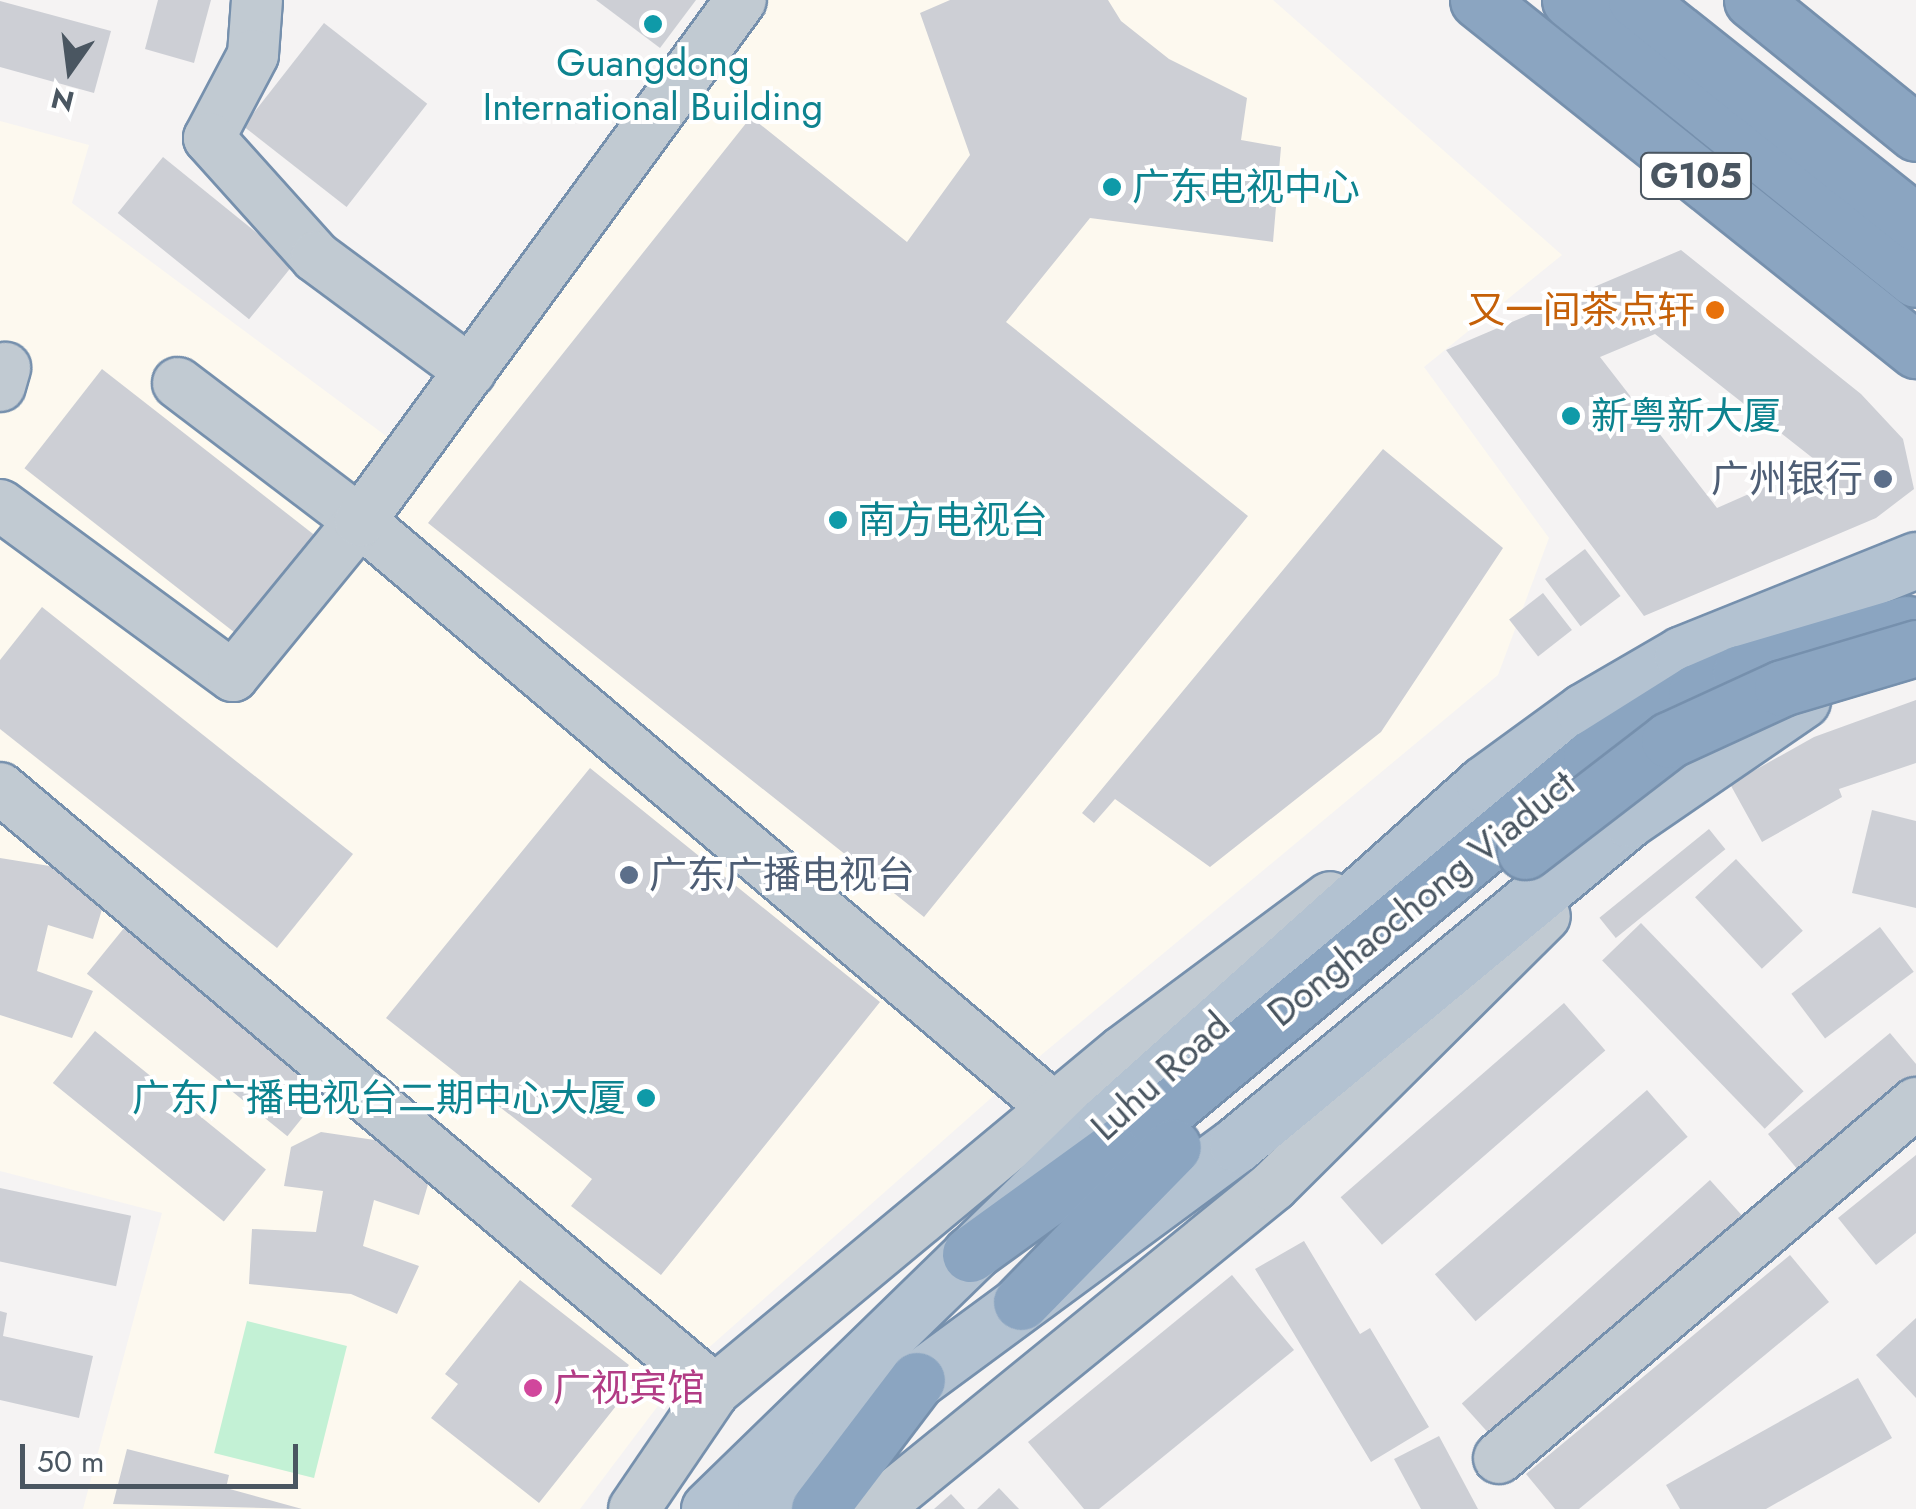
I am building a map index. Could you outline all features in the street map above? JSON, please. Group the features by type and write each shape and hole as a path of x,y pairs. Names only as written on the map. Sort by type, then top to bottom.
{"highway":[{"name":"G105","path":"1478,0 1916,350"},
{"path":"1570,0 1709,84 1916,223"},
{"path":"1636,0 1709,84 1916,280"},
{"path":"1697,0 1916,178"},
{"path":"1752,0 1916,133"},
{"name":"Donghaochong Viaduct","path":"1021,1302 1165,1154 1515,838 1591,758 1696,692 1772,660 1916,622"},
{"path":"1903,657 1916,634"},
{"name":"Donghaochong Viaduct","path":"970,1254 1155,1120 1515,838 1669,740 1782,688 1903,657"},
{"path":"819,1509 917,1380"}],"main road":[{"name":"Luhu Road","path":"709,1509 970,1254 1484,784 1630,683 1740,628 1916,560"},
{"path":"765,1509 917,1380 1237,1144 1694,769 1798,701 1903,657"}],"street":[{"path":"257,0 254,54 209,138 316,258 470,371"},
{"path":"0,506 233,676 360,521 741,0"},
{"path":"178,383 360,521 1054,1108"},
{"path":"876,1509 1273,1186 1694,769"},
{"path":"0,788 483,1188 715,1390"},
{"path":"634,1509 715,1390 1054,1108 1297,918 1397,863"},
{"path":"1499,1458 1916,1103"}],"shaded area":[{"name":"广东广播电视台","path":"759,0 1273,0 1562,255 1424,367 1549,538 1498,675 1016,1076 688,1366 580,1509 83,1509 162,1213 0,1171 0,121 89,145 72,203 417,459"}],"green space":[{"path":"247,1321 347,1346 314,1478 214,1453"}],"building":[{"path":"158,0 211,0 194,63 145,49"},
{"name":"Guangdong International Building","path":"596,0 696,0 660,48"},
{"name":"南方电视台","path":"950,0 1108,0 1121,21 1169,59 1247,98 1241,140 1281,147 1273,242 1090,218 1006,322 1248,516 924,917 428,523 751,117 907,242 970,155 920,13"},
{"path":"0,1 111,31 94,93 0,67"},
{"path":"324,23 427,104 347,207 243,126"},
{"path":"163,157 294,263 249,319 118,213"},
{"name":"新粤新大厦","path":"1681,250 1861,394 1903,439 1914,489 1876,518 1644,616 1446,350","holes":["1655,334 1819,463 1717,508 1600,357"]},
{"path":"102,369 316,536 239,636 24,468"},
{"path":"1383,449 1503,548 1381,732 1210,867 1115,799 1094,823 1082,813"},
{"path":"1585,549 1621,596 1581,626 1545,579"},
{"path":"1543,593 1572,630 1538,657 1509,619"},
{"path":"42,607 353,854 277,948 0,729 0,660"},
{"path":"1916,700 1916,763 1839,789 1842,797 1762,842 1730,784 1814,737"},
{"name":"广东广播电视台二期中心大厦","path":"590,768 880,1002 661,1275 571,1206 592,1179 386,1018"},
{"path":"1872,810 1916,821 1916,908 1852,893"},
{"path":"1709,829 1725,849 1616,938 1599,918"},
{"path":"0,858 62,868 103,906 93,939 48,925 37,971 93,991 72,1038 0,1015"},
{"path":"1736,859 1803,931 1762,969 1695,897"},
{"path":"1641,923 1804,1091 1765,1129 1602,961"},
{"path":"1880,927 1914,972 1825,1039 1791,994"},
{"path":"124,928 325,1090 287,1136 87,974"},
{"path":"1564,1003 1605,1051 1382,1245 1341,1197"},
{"path":"95,1031 266,1169 224,1222 53,1083"},
{"path":"1890,1033 1916,1064 1916,1092 1808,1182 1768,1134"},
{"path":"1647,1090 1688,1137 1476,1321 1435,1274"},
{"path":"321,1132 388,1142 429,1181 419,1215 374,1200 363,1246 419,1266 397,1314 351,1294 249,1284 252,1229 316,1232 323,1191 284,1186 291,1147"},
{"path":"1916,1155 1916,1233 1876,1265 1838,1218"},
{"path":"1710,1180 1749,1224 1501,1447 1462,1403"},
{"path":"0,1188 131,1216 116,1286 0,1262"},
{"path":"1304,1241 1360,1334 1370,1328 1429,1427 1371,1462 1255,1269"},
{"path":"1790,1255 1829,1302 1579,1509 1555,1509 1526,1474"},
{"path":"1232,1275 1294,1350 1099,1509 1084,1509 1028,1442"},
{"name":"广视宾馆","path":"520,1280 629,1365 608,1391 620,1401 539,1503 431,1418 458,1384 445,1374"},
{"path":"0,1311 7,1313 3,1336 93,1356 79,1418 0,1400"},
{"path":"1916,1318 1916,1398 1876,1355"},
{"path":"1858,1378 1892,1438 1766,1509 1680,1509 1666,1485"},
{"path":"1439,1436 1478,1509 1421,1509 1394,1459"},
{"path":"127,1449 229,1475 226,1488 302,1509 113,1504"},
{"path":"999,1488 1019,1509 977,1509"},
{"path":"951,1494 965,1509 934,1509"}],"place":[{"name":"Guangdong International Building","path":"653,24"},
{"name":"广东电视中心","path":"1112,187"},
{"name":"又一间茶点轩","path":"1715,310"},
{"name":"新粤新大厦","path":"1571,416"},
{"name":"广州银行","path":"1883,479"},
{"name":"南方电视台","path":"838,520"},
{"name":"广东广播电视台","path":"629,875"},
{"name":"广东广播电视台二期中心大厦","path":"646,1098"},
{"name":"广视宾馆","path":"533,1388"}]}
